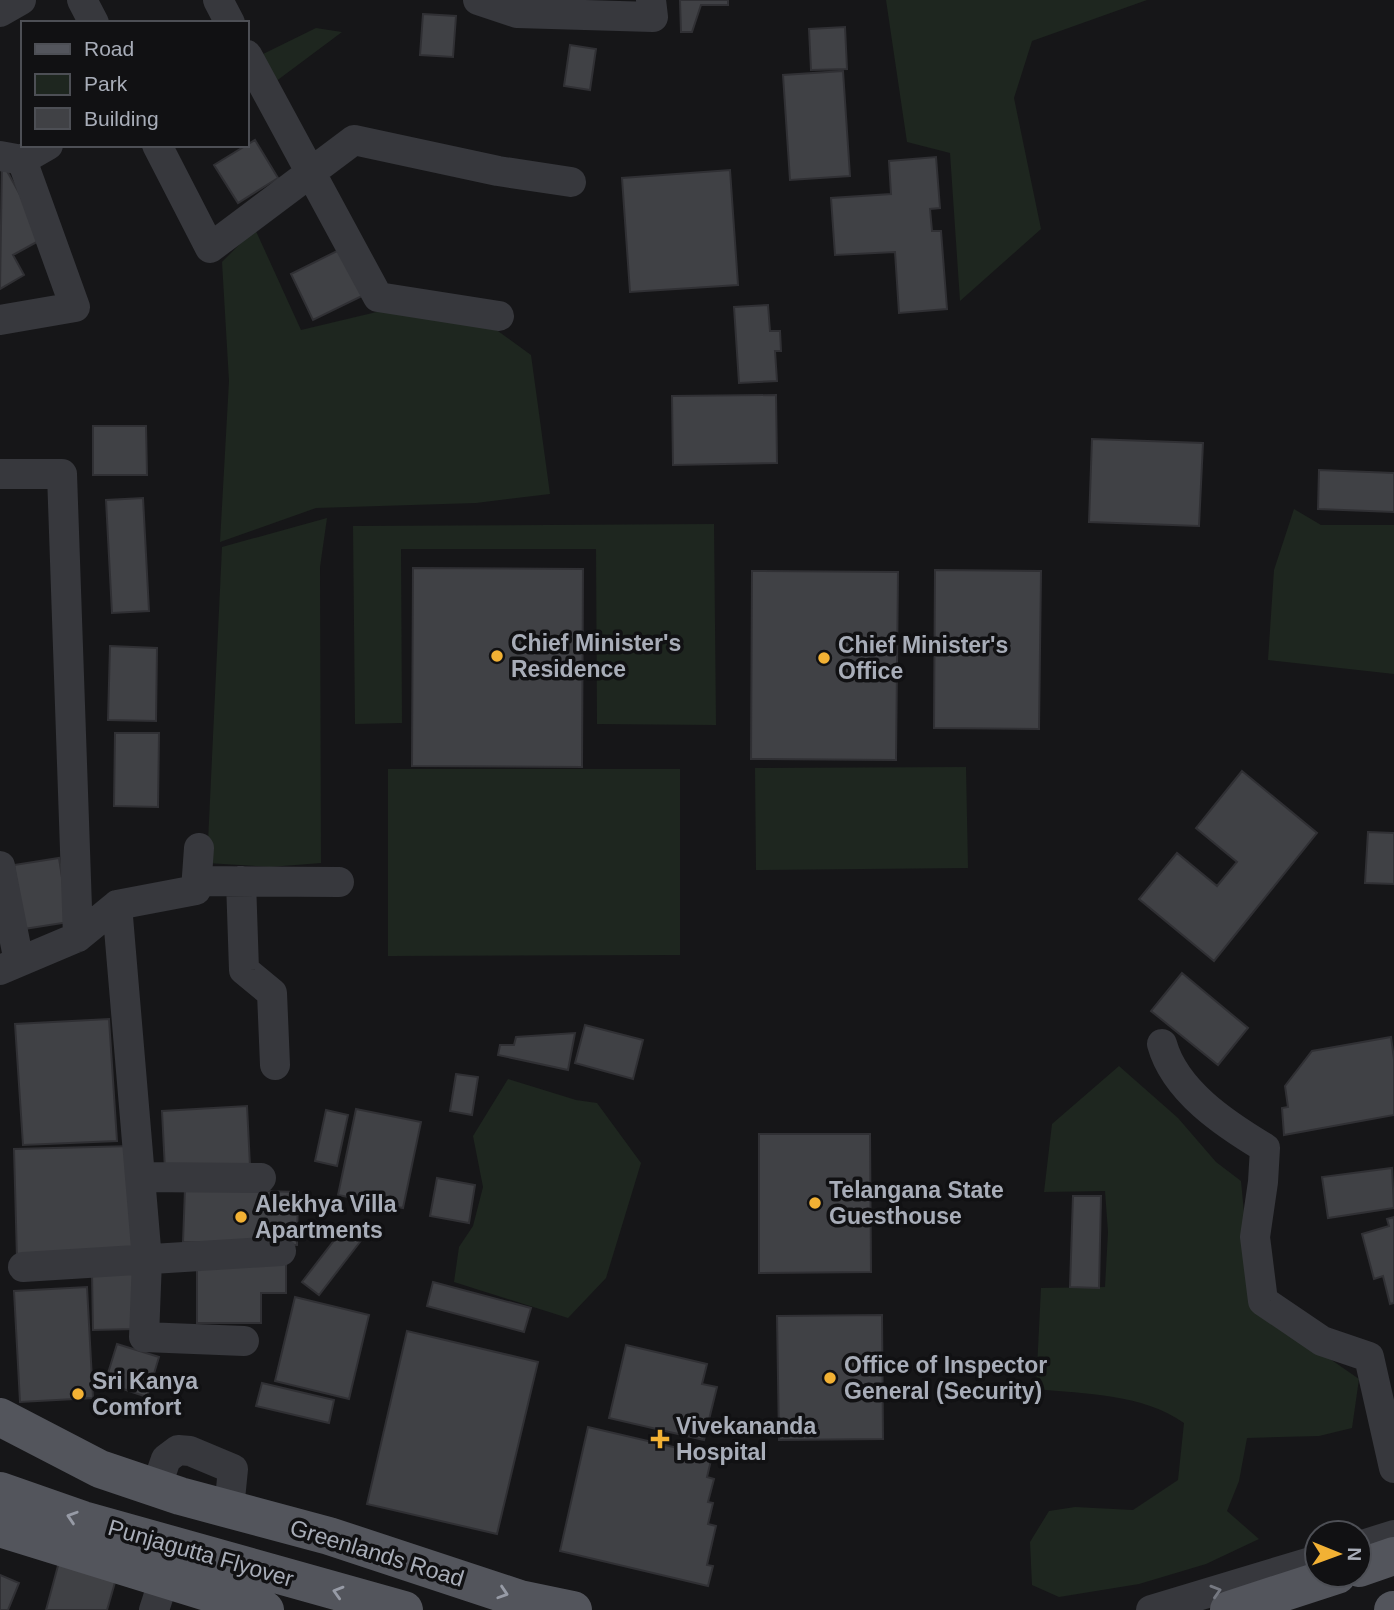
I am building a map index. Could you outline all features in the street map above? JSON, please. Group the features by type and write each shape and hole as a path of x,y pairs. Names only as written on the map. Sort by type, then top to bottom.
{"main road":[{"name":"Greenlands Road","path":"0,1417 100,1469 168,1492 329,1536 520,1599 573,1610"},
{"name":"Greenlands Road","path":"0,1448 54,1474 95,1488 133,1495 168,1492"},
{"name":"Punjagutta Flyover","path":"0,1491 83,1520 404,1610"},
{"path":"0,1528 159,1595 265,1610"},
{"path":"1373,1563 1394,1556"},
{"path":"1229,1610 1303,1586"}],"street":[{"path":"0,12 21,0"},
{"path":"82,0 93,21"},
{"path":"218,0 229,21"},
{"path":"479,0 517,13 653,17 651,0"},
{"path":"248,57 378,296 499,316"},
{"path":"158,147 210,248 354,140 498,171 572,182"},
{"path":"0,320 75,307 11,158 42,147"},
{"path":"0,474 62,474 78,937"},
{"path":"0,866 9,966 78,937 117,905 196,890 198,849"},
{"path":"197,881 339,882"},
{"path":"241,881 244,970 272,993 275,1066"},
{"path":"117,905 147,1260 144,1337 244,1341"},
{"path":"1162,1044 1168,1064 1222,1122 1265,1148 1264,1182 1255,1237 1263,1301 1322,1341 1369,1357 1394,1468"},
{"path":"140,1177 261,1178"},
{"path":"23,1267 281,1251"},
{"path":"1373,1542 1394,1535"},
{"path":"1150,1610 1303,1564"}],"green space":[{"path":"886,0 1147,0 1032,41 1014,98 1041,229 960,301 950,153 907,142"},
{"path":"316,28 342,32 275,82 261,55"},
{"path":"255,229 301,330 385,310 491,326 531,355 550,494 476,503 316,508 220,542 229,381 222,262"},
{"path":"1294,509 1321,525 1394,525 1394,674 1268,660 1274,570"},
{"path":"327,518 320,567 321,863 270,867 207,863 222,547"},
{"path":"714,524 716,725 597,724 596,549 401,549 402,723 355,724 353,526"},
{"path":"966,767 968,868 756,870 755,768"},
{"path":"388,769 680,769 680,955 388,956"},
{"path":"1119,1066 1178,1118 1216,1162 1241,1181 1250,1276 1307,1343 1359,1379 1352,1428 1319,1436 1247,1438 1239,1481 1227,1511 1259,1539 1206,1564 1139,1584 1059,1597 1032,1585 1030,1542 1049,1511 1075,1507 1133,1510 1178,1480 1184,1423 1168,1413 1133,1401 1094,1394 1036,1389 1041,1288 1105,1287 1108,1232 1105,1191 1044,1192 1052,1124"},
{"path":"508,1079 576,1100 597,1103 641,1163 606,1278 568,1318 454,1282 459,1247 473,1226 483,1187 473,1136"}],"building":[{"path":"680,0 728,0 728,5 701,5 692,32 681,32"},
{"path":"423,14 456,16 453,57 420,55"},
{"path":"845,27 847,69 811,70 809,29"},
{"path":"570,45 596,49 590,90 564,86"},
{"path":"843,71 850,176 790,180 783,75"},
{"path":"255,140 278,178 238,203 214,165 248,147"},
{"path":"936,157 940,208 930,209 932,231 941,231 947,309 899,313 895,252 835,255 831,198 891,194 889,161"},
{"path":"2,162 44,238 13,255 24,275 0,289"},
{"path":"730,170 738,285 630,292 622,178"},
{"path":"341,249 364,295 313,320 291,274"},
{"path":"768,305 770,331 780,331 781,351 775,351 777,381 739,383 734,307"},
{"path":"776,395 777,463 673,465 672,396"},
{"path":"93,426 146,426 147,475 93,475"},
{"path":"1092,439 1203,443 1199,526 1089,522"},
{"path":"1319,470 1394,473 1394,512 1318,509"},
{"path":"143,498 149,611 112,613 106,500"},
{"name":"Chief Minister's Residence","path":"413,568 583,569 582,767 412,766"},
{"path":"935,570 1041,571 1039,729 934,728"},
{"name":"Chief Minister's Office","path":"752,571 898,572 896,760 751,759"},
{"path":"110,646 157,648 156,721 108,720"},
{"path":"115,733 159,733 158,807 114,806"},
{"path":"1242,771 1317,833 1214,961 1139,899 1177,853 1217,886 1237,862 1196,828"},
{"path":"1368,832 1394,833 1394,884 1365,883"},
{"path":"59,858 69,922 24,929 14,865"},
{"path":"1182,973 1248,1028 1218,1065 1151,1011"},
{"path":"109,1019 117,1141 23,1145 15,1024"},
{"path":"585,1025 643,1040 633,1079 575,1063"},
{"path":"575,1033 568,1070 498,1055 500,1045 514,1045 516,1037"},
{"path":"1391,1037 1394,1059 1394,1115 1284,1135 1282,1108 1288,1107 1285,1086 1312,1051"},
{"path":"456,1074 478,1077 472,1115 450,1111"},
{"path":"247,1106 250,1166 165,1170 162,1111"},
{"path":"356,1109 421,1122 403,1208 338,1195"},
{"path":"326,1110 348,1115 337,1166 315,1161"},
{"name":"Telangana State Guesthouse","path":"759,1134 870,1134 871,1272 759,1273"},
{"path":"133,1146 136,1256 17,1259 14,1149"},
{"path":"1392,1168 1394,1208 1328,1218 1322,1177"},
{"path":"437,1178 475,1185 469,1223 430,1216"},
{"name":"Alekhya Villa Apartments","path":"185,1189 298,1192 297,1245 183,1242"},
{"path":"1073,1196 1101,1196 1099,1288 1070,1287"},
{"path":"1394,1217 1394,1303 1390,1304 1383,1276 1374,1279 1362,1234 1389,1226 1387,1219"},
{"path":"346,1225 363,1238 319,1295 302,1282"},
{"path":"197,1262 286,1263 286,1293 261,1293 261,1323 197,1323"},
{"path":"92,1272 134,1272 135,1329 93,1330"},
{"path":"433,1282 531,1308 524,1332 427,1306"},
{"path":"87,1287 93,1398 20,1402 14,1291"},
{"path":"295,1297 369,1315 349,1399 275,1381"},
{"name":"Office of Inspector General (Security)","path":"882,1315 883,1439 779,1440 777,1316"},
{"path":"407,1331 538,1362 497,1534 367,1504"},
{"path":"117,1344 159,1357 147,1397 105,1383"},
{"path":"626,1345 707,1364 702,1384 717,1387 704,1440 609,1418"},
{"path":"262,1383 334,1400 329,1423 256,1406"},
{"path":"588,1427 712,1456 707,1477 714,1479 708,1502 713,1503 708,1524 716,1526 707,1565 713,1566 708,1586 560,1551"},
{"path":"59,1562 116,1579 107,1610 46,1610"},
{"path":"0,1575 19,1583 8,1610 0,1610"}],"place":[{"name":"Chief Minister's Residence","path":"497,656"},
{"name":"Chief Minister's Office","path":"824,658"},
{"name":"Telangana State Guesthouse","path":"815,1203"},
{"name":"Alekhya Villa Apartments","path":"241,1217"},
{"name":"Office of Inspector General (Security)","path":"830,1378"},
{"name":"Sri Kanya Comfort","path":"78,1394"},
{"name":"Vivekananda Hospital","path":"660,1439"}]}
